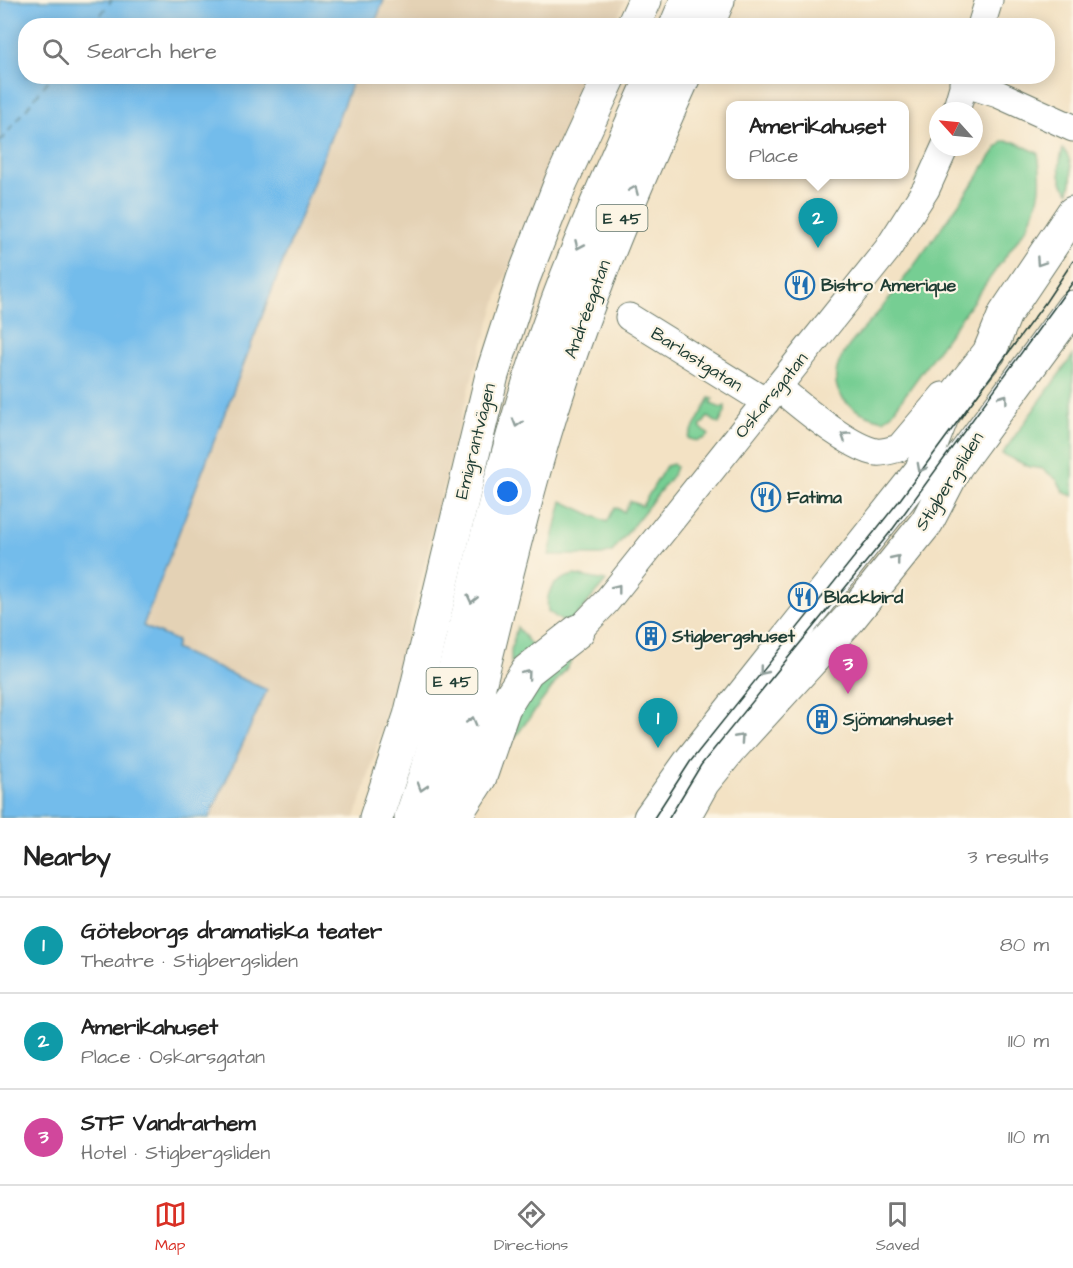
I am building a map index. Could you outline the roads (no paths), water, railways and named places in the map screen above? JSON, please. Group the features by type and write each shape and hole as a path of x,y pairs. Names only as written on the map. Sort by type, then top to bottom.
{"main road":[{"path":"637,18 645,0"},
{"path":"679,18 687,0"},
{"path":"710,18 718,0"},
{"name":"Emigrantvägen","path":"376,818 410,716 492,375 523,279 561,182 606,84"},
{"name":"Andréegatan","path":"499,546 513,436 544,334 572,260 649,84"},
{"name":"Andréegatan","path":"499,546 543,438 586,306 681,84"},
{"name":"Stigbergsliden","path":"650,818 690,762 921,471 942,417 955,396 990,353 1005,314 1073,213"},
{"name":"Stigbergsliden","path":"683,818 702,782 849,619 927,522 956,466 1073,307"},
{"name":"E 45","path":"411,818 499,546"},
{"name":"E 45","path":"444,818 471,725 499,546"},
{"path":"453,818 480,777 504,706 527,671 578,631"}],"street":[{"path":"983,18 989,0"},
{"path":"958,102 963,84"},
{"path":"974,84 1073,128"},
{"name":"Oskarsgatan","path":"578,631 606,602 912,215 941,156"},
{"name":"Stigbergsliden","path":"899,448 931,413 1005,314"},
{"name":"Barlastgatan","path":"629,317 800,407 859,445 875,452 899,448"}],"water":[{"path":"0,0 384,0 377,18 18,18 18,84 351,84 143,626 177,641 175,649 267,690 209,818 0,818"}],"tram line":[{"path":"654,818 690,762 899,501 1045,303 1073,261"},
{"path":"669,818 701,765 892,530 1073,282"}],"place":[{"name":"Amerikahuset","path":"818,248"},
{"name":"Bistro Amerique","path":"800,285"},
{"name":"Fatima","path":"766,497"},
{"name":"Blackbird","path":"803,597"},
{"name":"Stigbergshuset","path":"651,636"},
{"name":"STF Vandrarhem","path":"848,694"},
{"name":"Sjömanshuset","path":"822,719"},
{"name":"Göteborgs dramatiska teater","path":"658,748"}]}
